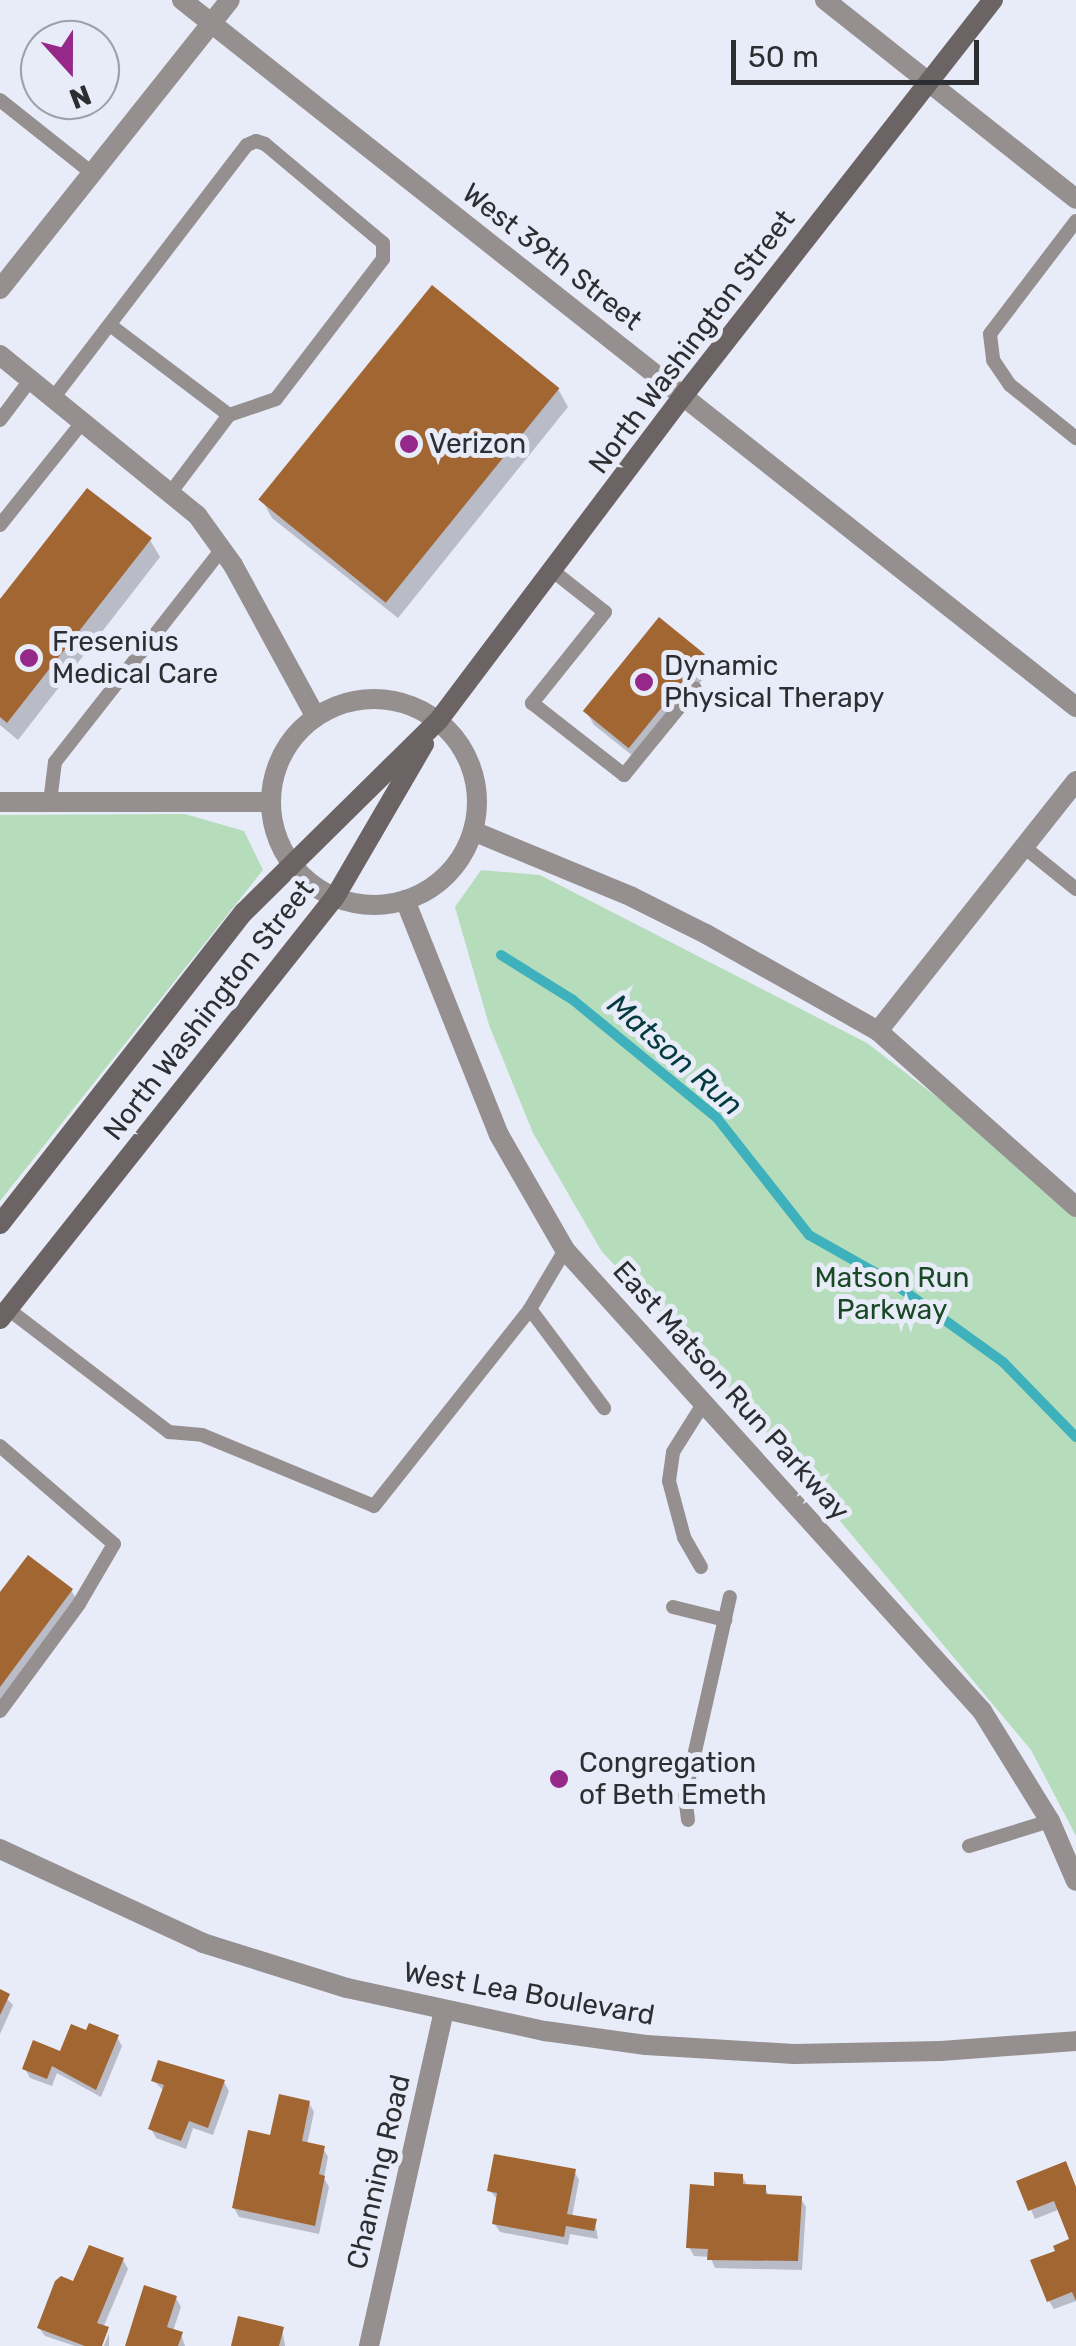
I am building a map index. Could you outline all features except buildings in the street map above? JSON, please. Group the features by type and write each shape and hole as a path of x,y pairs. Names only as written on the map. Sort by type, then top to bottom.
{"main road":[{"name":"North Washington Street","path":"4,1314 335,897 438,721 684,396 993,0"},
{"name":"North Washington Street","path":"0,1224 244,912 438,721"}],"street":[{"name":"West 39th Street","path":"182,0 1076,706"},
{"path":"0,290 230,0"},
{"path":"824,0 1076,199"},
{"path":"0,356 84,420 197,516 222,549 316,717"},
{"path":"378,700 410,706 438,721 459,744 472,770 478,801 473,832 448,874 405,900 370,905 335,897 310,884 290,863 276,834 271,802 283,754 316,717 346,704 378,700"},
{"path":"878,1031 1076,782"},
{"path":"0,802 271,802"},
{"path":"473,832 647,905 732,947 878,1031 1076,1207"},
{"name":"East Matson Run Parkway","path":"405,900 499,1135 564,1250 705,1401 982,1711 1050,1821 1076,1882"},
{"name":"West Lea Boulevard","path":"0,1850 203,1943 347,1988 546,2032 729,2052 861,2054 1076,2042"},
{"name":"Channing Road","path":"368,2346 444,2010"}],"lane":[{"path":"0,100 92,174"},
{"path":"54,397 247,145 256,140 265,144 383,244 383,259 276,399 228,415 171,492"},
{"path":"1076,221 990,334 992,360 1010,385 1076,438"},
{"path":"110,325 228,415"},
{"path":"0,420 31,379"},
{"path":"0,525 84,420"},
{"path":"50,802 56,762 222,549"},
{"path":"553,571 605,612 532,703 624,775 695,688"},
{"path":"1024,847 1076,889"},
{"path":"4,1314 169,1432 202,1435 374,1506 530,1309 564,1250"},
{"path":"530,1309 604,1408"},
{"path":"701,1566 684,1537 668,1481 672,1452 705,1401"},
{"path":"0,1446 114,1544 80,1604 0,1711"},
{"path":"688,1820 685,1796 730,1597"},
{"path":"674,1607 725,1620"},
{"path":"970,1846 1050,1821"}],"green space":[{"path":"185,814 244,831 263,870 0,1201 0,815"},
{"name":"Matson Run Parkway","path":"481,870 540,875 867,1043 1051,1185 1076,1210 1076,1836 1031,1750 700,1353 602,1252 533,1133 489,1025 455,907"}],"waterway":[{"name":"Matson Run","path":"501,955 573,1000 717,1118 809,1235 892,1282 1003,1362 1076,1437"}],"place":[{"name":"Verizon","path":"409,444"},
{"name":"Fresenius Medical Care","path":"29,658"},
{"name":"Dynamic Physical Therapy","path":"644,682"},
{"name":"Congregation of Beth Emeth","path":"559,1779"}]}
